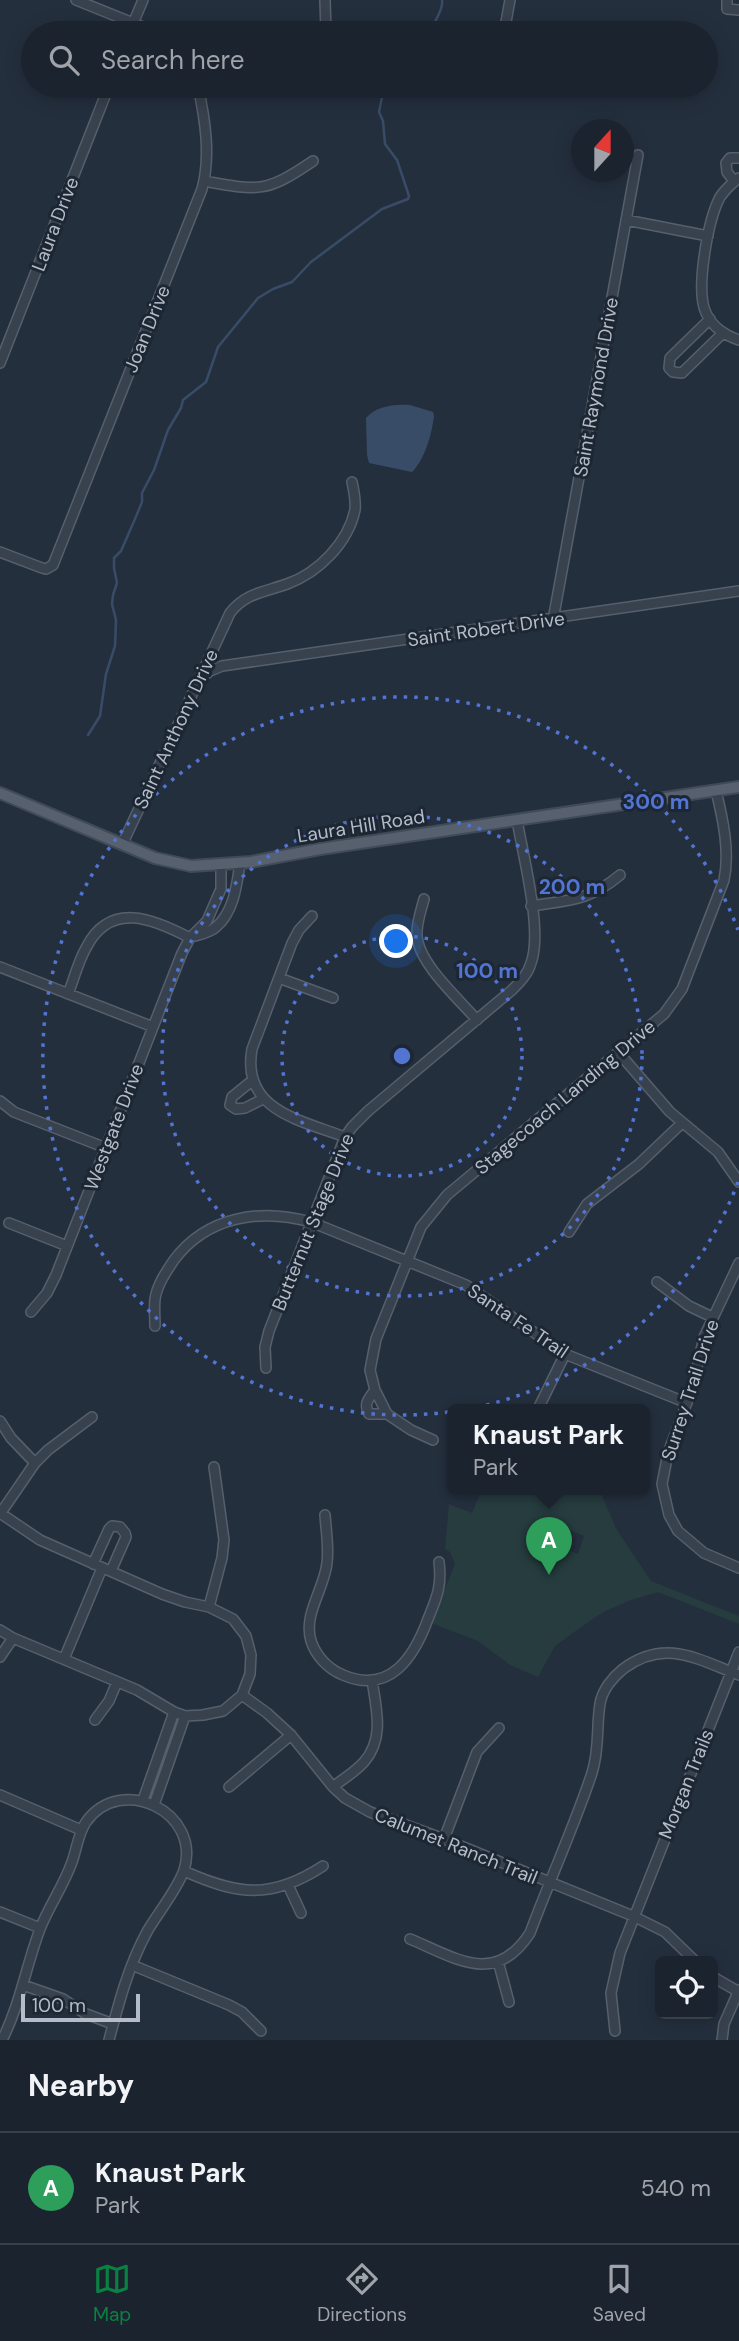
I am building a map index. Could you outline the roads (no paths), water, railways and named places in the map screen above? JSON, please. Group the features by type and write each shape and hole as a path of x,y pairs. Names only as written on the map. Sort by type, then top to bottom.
{"main road":[{"name":"Laura Hill Road","path":"0,793 155,858 191,866 240,863 739,787"}],"street":[{"path":"76,0 128,21"},
{"path":"134,21 143,0"},
{"path":"325,0 326,21"},
{"path":"506,21 510,0"},
{"path":"727,5 739,10"},
{"name":"Laura Drive","path":"0,363 104,98"},
{"name":"Joan Drive","path":"0,552 46,569 53,565 205,181 205,129 200,98"},
{"name":"Saint Raymond Drive","path":"553,620 638,155"},
{"path":"739,158 730,158 726,163 727,172 737,179 720,197 709,236 701,281 702,298 710,319 723,333 739,340"},
{"path":"205,181 244,188 264,187 292,175 313,161"},
{"path":"626,220 709,236"},
{"path":"710,319 670,358 669,368 673,372 682,373 723,333"},
{"name":"Saint Anthony Drive","path":"122,845 230,613 245,598 302,577 330,556 342,540 354,511 352,482"},
{"name":"Saint Robert Drive","path":"200,679 210,671 233,665 739,592"},
{"path":"218,640 219,657 225,663 233,665"},
{"name":"Stagecoach Landing Drive","path":"433,1440 411,1430 387,1414 375,1390 370,1370 372,1353 421,1227 447,1195 664,1014 682,989 721,892 726,869 716,791"},
{"name":"Butternut Stage Drive","path":"266,1368 265,1347 269,1331 345,1138 352,1127 512,990 531,966 536,935 517,820"},
{"path":"68,994 85,949 100,929 109,924 131,917 143,917 190,938 215,929 226,916 236,891 240,863"},
{"name":"Westgate Drive","path":"31,1312 51,1286 182,953 190,938 207,921 213,908 220,888 221,865"},
{"path":"531,906 583,899 606,887 620,875"},
{"path":"424,899 417,926 417,940 422,952 429,965 477,1020"},
{"path":"313,916 296,936 249,1062 253,1080 263,1099 287,1115 345,1138"},
{"path":"0,968 153,1027"},
{"path":"279,978 333,998"},
{"path":"619,1053 682,1123 718,1152 739,1182"},
{"path":"253,1080 232,1097 230,1105 236,1109 246,1108 263,1099"},
{"path":"0,1101 15,1112 106,1148"},
{"path":"569,1232 587,1204 639,1164 682,1123"},
{"name":"Santa Fe Trail","path":"155,1326 155,1298 159,1284 180,1252 203,1233 234,1219 252,1215 289,1216 311,1222 466,1285 565,1354 687,1403"},
{"path":"9,1223 67,1246"},
{"name":"Surrey Trail Drive","path":"739,1263 704,1337 662,1484 664,1501 678,1531 704,1553 739,1568"},
{"path":"657,1282 689,1306 712,1317"},
{"path":"540,1404 565,1354"},
{"name":"Stagecoach Landing Drive","path":"375,1390 366,1404 366,1409 369,1414 387,1414"},
{"path":"0,1630 136,1690 185,1716 223,1711 242,1695 250,1674 251,1655 246,1636 233,1619 209,1607 162,1594 40,1540 0,1513 35,1463 92,1417"},
{"path":"0,1421 11,1438 35,1463"},
{"path":"209,1607 224,1540 214,1467"},
{"path":"325,1515 327,1564 320,1593 310,1616 310,1637 319,1657 328,1667 351,1679 372,1681 396,1671 414,1652 441,1588 439,1562"},
{"path":"64,1659 102,1568"},
{"path":"0,1657 13,1638"},
{"name":"Morgan Trails","path":"615,2031 611,1993 620,1953 735,1673 739,1652"},
{"path":"410,1939 474,1965 498,1961 519,1949 530,1933 597,1758 600,1703 607,1686 634,1661 663,1653 681,1653 735,1673"},
{"path":"333,1787 363,1763 375,1742 378,1721 372,1681"},
{"path":"95,1720 109,1701 117,1682"},
{"name":"Calumet Ranch Trail","path":"242,1695 291,1735 345,1798 370,1812 444,1839 633,1916 665,1932 690,1956"},
{"path":"143,1800 174,1712"},
{"path":"154,1805 185,1716"},
{"path":"444,1839 477,1752 499,1728"},
{"path":"229,1787 291,1735"},
{"path":"0,1795 81,1830"},
{"path":"2,2040 4,2026 23,1985 40,1928 72,1863 81,1830 92,1815 108,1804 121,1800 143,1800 175,1819 185,1838 184,1871 147,1931 132,1965 109,2040"},
{"path":"184,1871 217,1886 239,1890 288,1885 323,1866"},
{"path":"288,1885 301,1913"},
{"path":"0,1912 40,1928"},
{"path":"498,1961 509,2002"},
{"path":"132,1965 229,2005 242,2012 261,2031"},
{"path":"718,1980 739,1991 724,2024 722,2040"},
{"path":"23,1985 63,1998 86,2014 113,2024"}],"water":[{"path":"410,405 433,412 434,416 427,446 417,467 412,472 369,463 366,418 386,407"}],"waterway":[{"path":"435,21 442,0"},
{"path":"88,735 100,716 106,674 115,646 116,620 112,604 117,583 114,558 121,551 135,519 142,502 142,493 183,400 206,382 218,347 258,298 292,282 311,262 382,209 408,199 397,160 385,144 383,121 379,112 382,98"}],"place":[{"name":"Knaust Park","path":"549,1575"}]}
